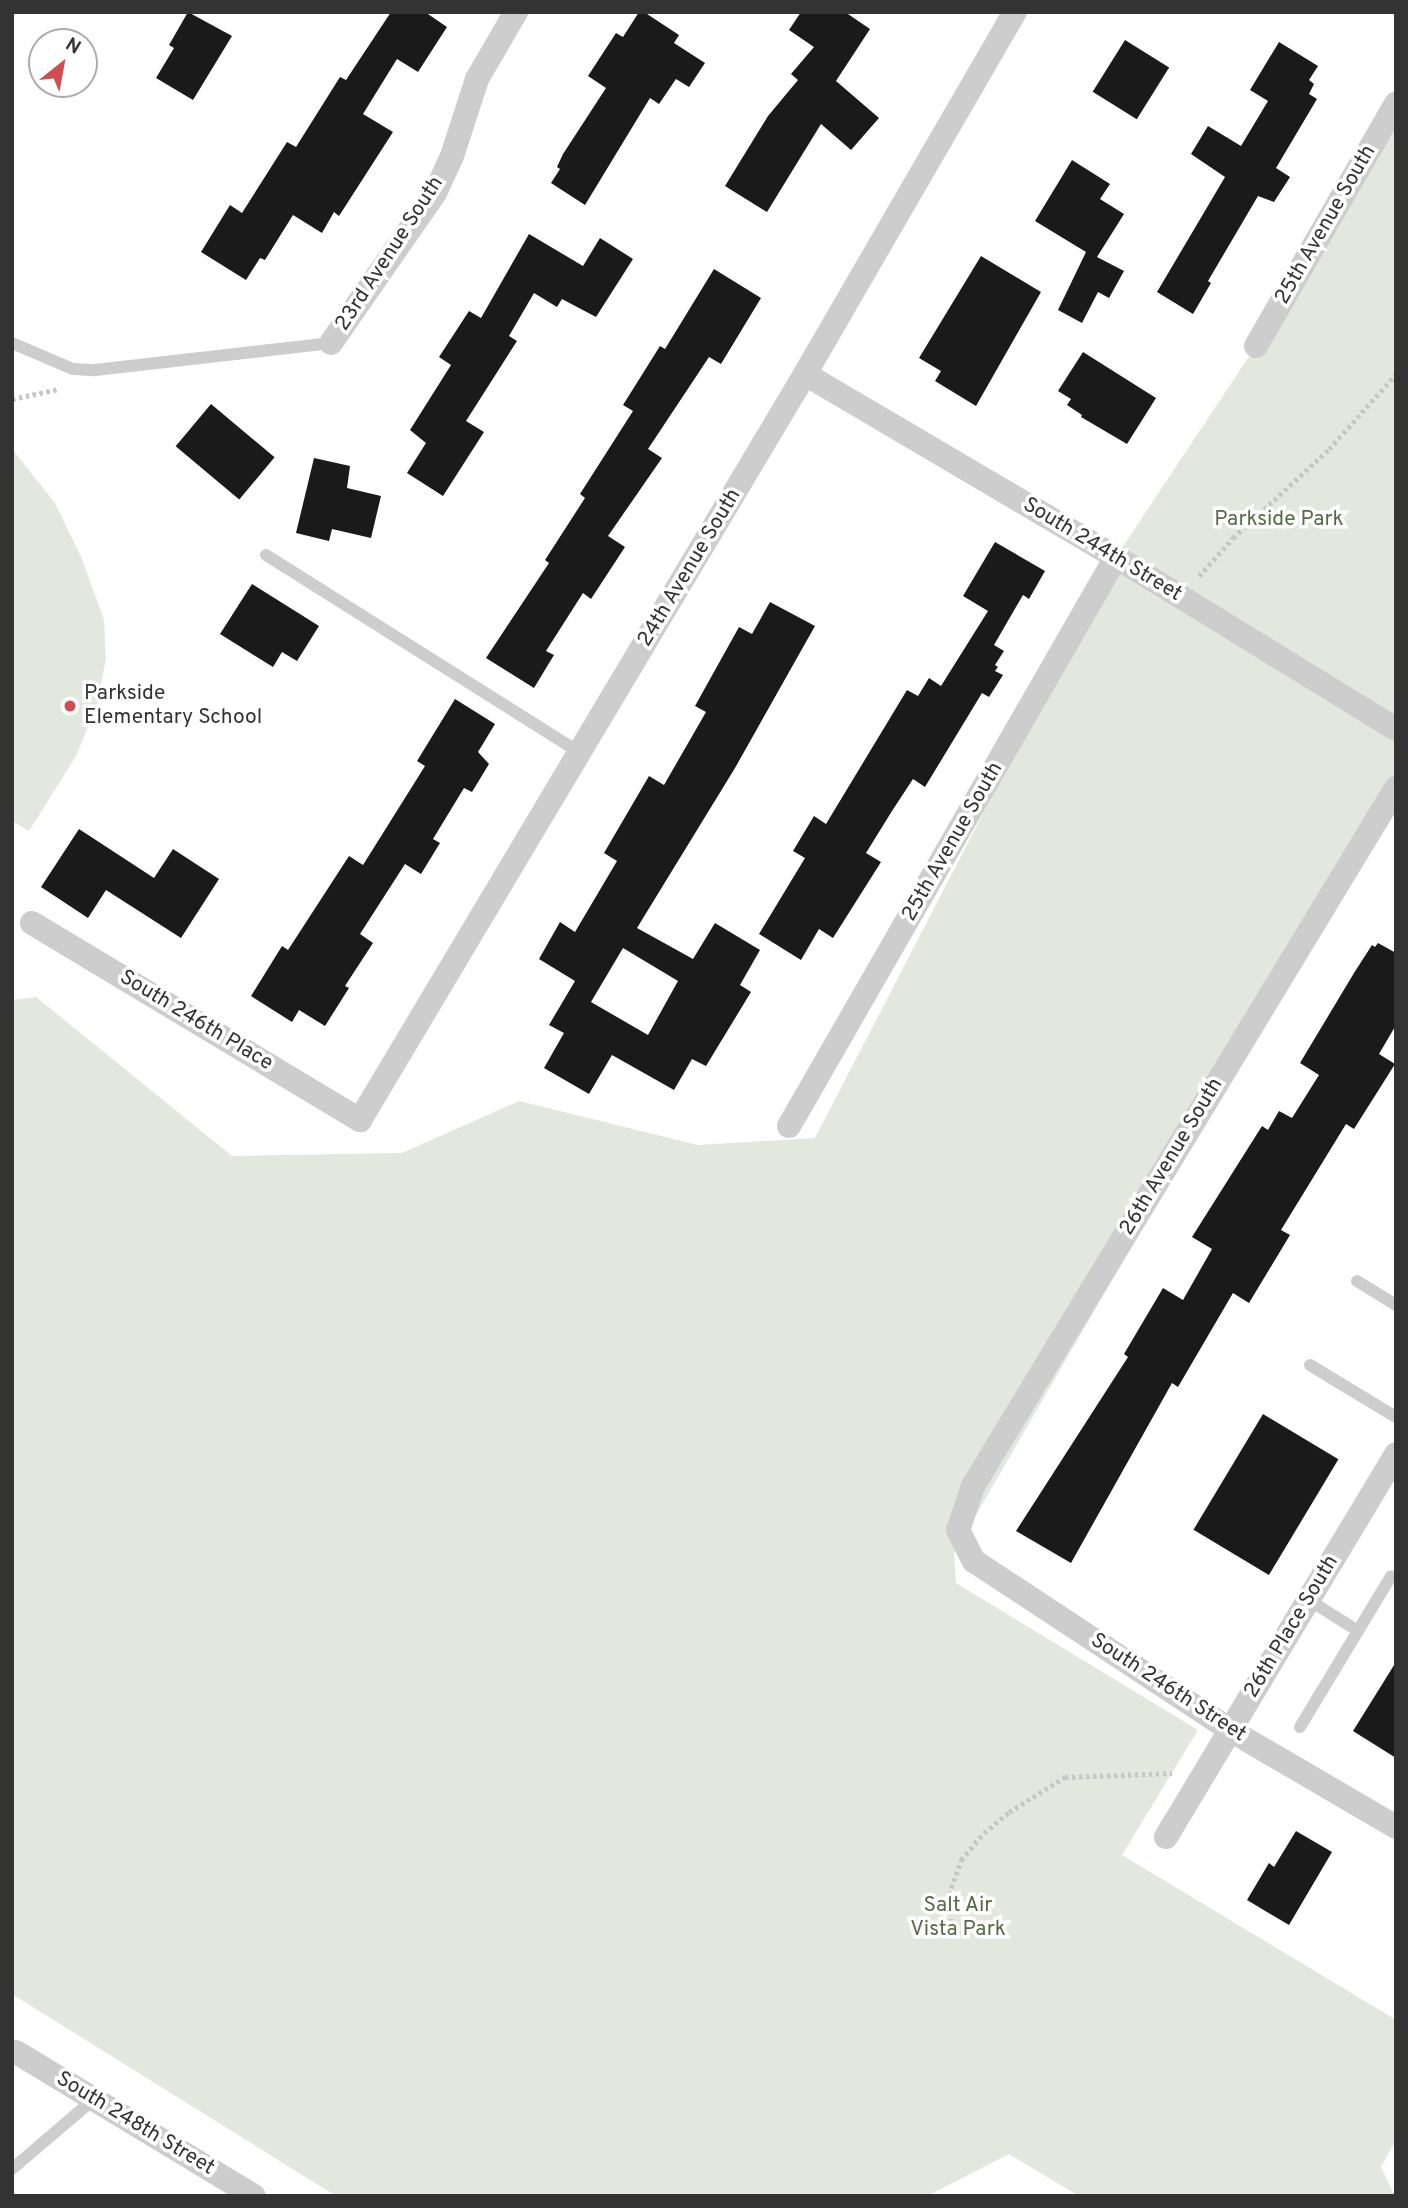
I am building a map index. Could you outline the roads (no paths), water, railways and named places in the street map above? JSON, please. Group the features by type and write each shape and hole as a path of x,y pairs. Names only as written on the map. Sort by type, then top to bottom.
{"street":[{"name":"23rd Avenue South","path":"331,343 435,193 452,156 477,79 516,12"},
{"name":"24th Avenue South","path":"360,1120 805,374 1014,12"},
{"name":"25th Avenue South","path":"1255,346 1396,104"},
{"name":"South 244th Street","path":"805,374 1116,557 1396,729"},
{"name":"25th Avenue South","path":"789,1126 1116,557"},
{"name":"26th Avenue South","path":"958,1530 973,1486 1396,788"},
{"name":"South 246th Place","path":"32,923 360,1120"},
{"name":"26th Place South","path":"1166,1837 1396,1454"},
{"name":"South 246th Street","path":"958,1530 974,1561 1230,1730 1396,1827"},
{"name":"South 248th Street","path":"14,2053 250,2195"}],"lane":[{"path":"12,343 73,369 95,370 331,343"},
{"path":"266,555 579,752"},
{"path":"1357,1281 1396,1305"},
{"path":"1310,1365 1396,1417"},
{"path":"1300,1727 1391,1576"},
{"path":"1309,1600 1358,1631"},
{"path":"12,2169 94,2099"}],"place":[{"name":"Parkside Elementary School","path":"70,706"}],"park label":[{"name":"Parkside Park","path":"1279,520"},
{"name":"Salt Air Vista Park","path":"958,1918"}]}
